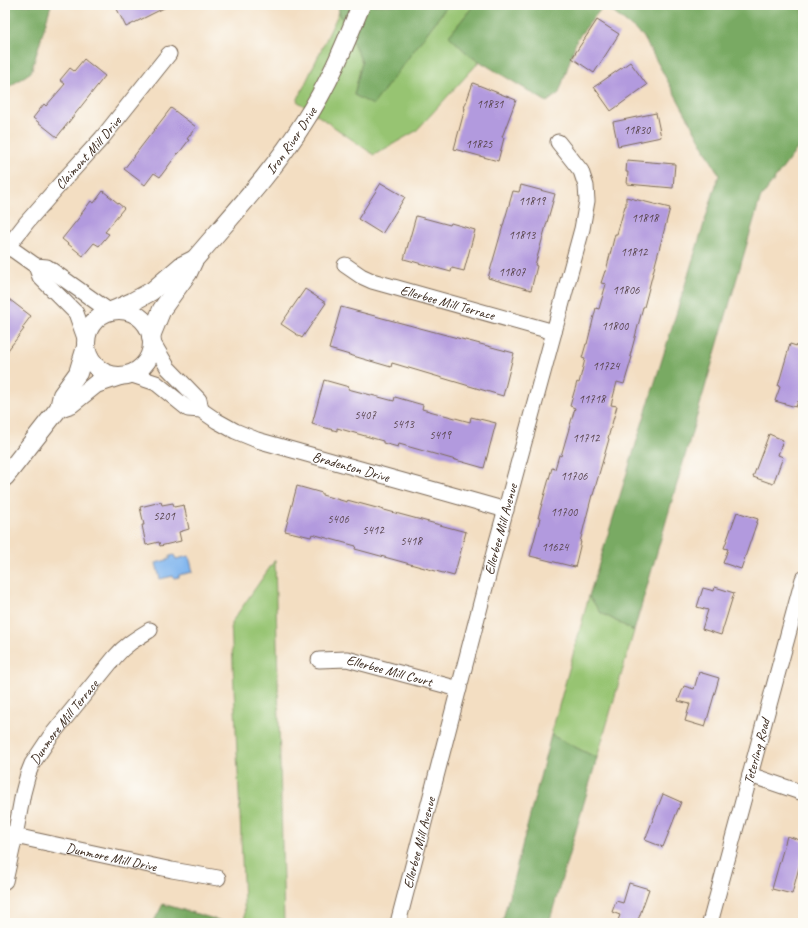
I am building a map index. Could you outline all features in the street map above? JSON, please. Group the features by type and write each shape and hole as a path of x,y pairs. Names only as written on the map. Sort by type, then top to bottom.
{"street":[{"name":"Iron River Drive","path":"152,338 162,309 188,273 194,260 284,153 321,95 361,5"},
{"name":"Claimont Mill Drive","path":"6,247 102,138 169,54"},
{"name":"Ellerbee Mill Avenue","path":"398,923 506,510 582,229 587,201 586,186 581,171 558,142"},
{"path":"6,247 36,266 47,267 112,311"},
{"name":"Iron River Drive","path":"112,311 152,291 181,266 194,260"},
{"name":"Ellerbee Mill Terrace","path":"345,265 361,276 372,281 554,332"},
{"path":"36,266 40,277 76,313 88,354 92,362 104,372 112,375 124,375"},
{"path":"5,477 59,408 62,395 78,373 90,326 102,315 112,311 124,310 142,319 148,327 152,338 168,368 199,400 201,410"},
{"path":"59,408 71,404 96,384 137,370 144,365 151,350 152,338"},
{"name":"Bradenton Drive","path":"124,375 156,384 188,409 201,410 223,424 256,440 506,510"},
{"name":"Teterling Road","path":"710,923 803,578"},
{"name":"Dunmore Mill Terrace","path":"5,881 10,835 32,764 122,649 150,630"},
{"name":"Ellerbee Mill Court","path":"319,660 347,659 459,689"},
{"path":"750,776 803,793"},
{"name":"Dunmore Mill Drive","path":"10,835 172,870 218,878"}],"green space":[{"path":"5,5 51,5 31,72 9,87 5,84"},
{"path":"338,5 448,5 373,105 354,95 362,62 339,12"},
{"path":"448,5 474,5 449,36 469,55 479,62 416,131 374,155 297,101 339,12 362,62 354,95 373,104"},
{"path":"474,5 604,5 577,39 559,93 547,102 469,55 449,36"},
{"path":"604,5 803,5 803,141 760,199 634,631 600,612 589,596 719,175 643,36"},
{"path":"275,560 284,923 245,923 231,623"},
{"path":"589,596 600,612 634,631 597,758 551,735"},
{"path":"551,735 597,758 549,923 502,923"},
{"path":"163,904 228,923 153,923"}],"water":[{"path":"174,555 176,559 189,556 193,572 179,575 179,577 174,578 173,576 160,579 156,563 170,559 170,556"}],"building":[{"path":"115,5 170,5 126,27"},
{"path":"597,20 619,34 594,73 572,58"},
{"path":"84,59 105,76 57,137 33,118 44,104 46,106 65,84 60,80 70,68 74,71"},
{"path":"630,62 647,85 611,111 594,87"},
{"path":"473,83 516,100 502,137 504,138 498,161 454,149 464,108"},
{"path":"171,108 196,127 187,139 189,140 160,177 154,173 145,185 124,169"},
{"path":"656,113 661,137 618,146 613,122"},
{"path":"627,160 675,164 673,188 627,184"},
{"path":"381,183 405,197 382,234 358,219"},
{"path":"521,185 555,194 535,265 537,266 531,290 488,278 513,191 519,192"},
{"path":"103,191 124,208 105,232 109,234 99,246 94,243 83,256 62,239 91,201 94,203"},
{"path":"626,197 670,208 630,356 632,357 624,384 617,382 611,405 617,406 608,438 609,439 592,495 575,567 530,556 540,518 538,518 552,468 555,469 559,455 561,456 575,408 570,406 577,382 579,383 585,359 582,358 596,308 599,309 606,284 601,283 606,271 615,234 617,234 626,206"},
{"path":"416,216 450,225 451,223 475,230 464,271 452,268 451,272 404,259"},
{"path":"305,289 326,303 302,338 281,324"},
{"path":"5,296 31,316 22,328 24,329 5,354"},
{"path":"341,307 514,353 503,396 392,363 391,367 329,349"},
{"path":"790,344 803,348 803,392 800,402 798,401 796,407 775,401 780,387 778,386"},
{"path":"324,380 349,387 348,389 394,401 395,397 423,405 422,409 470,422 471,417 496,423 484,468 399,444 398,447 383,443 383,441 337,428 337,431 312,424"},
{"path":"769,434 783,440 778,455 783,457 773,484 753,477"},
{"path":"297,486 347,502 347,500 466,532 454,576 355,549 356,546 312,534 311,537 285,531"},
{"path":"161,502 162,505 173,503 174,507 184,505 189,529 179,532 181,541 160,546 159,542 146,545 140,507"},
{"path":"737,512 758,519 741,569 723,563 728,549 724,548"},
{"path":"715,587 734,593 721,635 702,629 708,610 697,607 703,588 714,591"},
{"path":"699,672 719,678 705,727 685,721 690,704 678,701 684,686 694,689"},
{"path":"663,794 681,802 663,847 645,840"},
{"path":"787,836 803,841 803,852 792,894 772,889"},
{"path":"629,883 649,889 637,923 617,923 620,915 612,912 616,901 623,903"}]}
